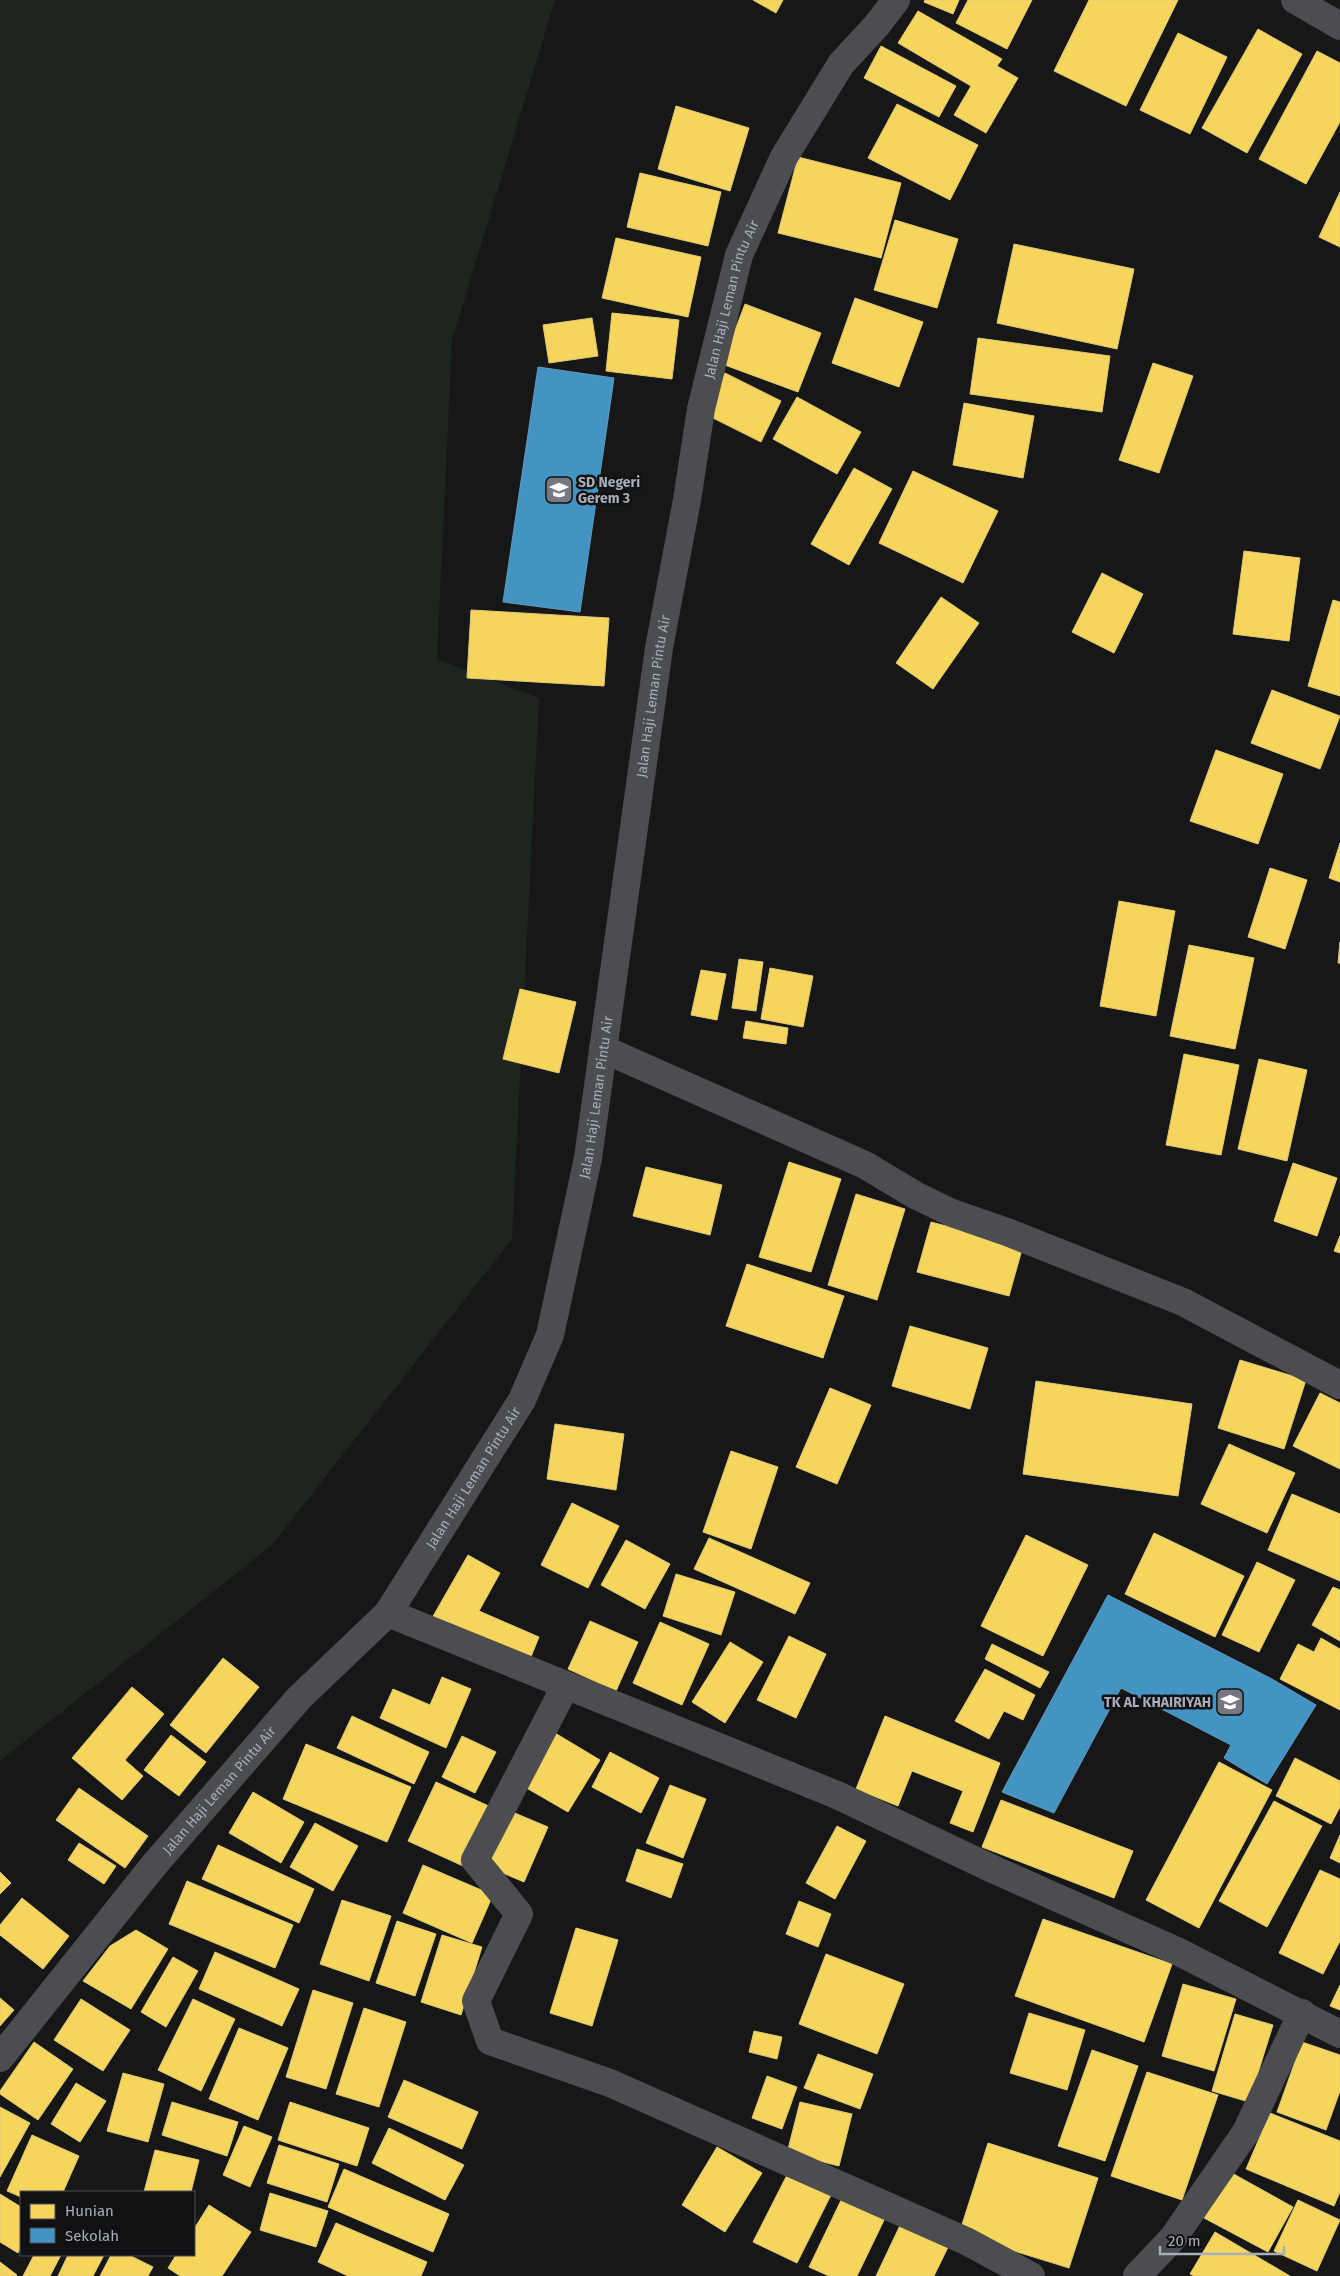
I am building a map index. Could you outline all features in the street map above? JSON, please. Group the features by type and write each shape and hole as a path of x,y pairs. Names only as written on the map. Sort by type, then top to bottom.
{"street":[{"name":"Jalan Haji Leman Pintu Air","path":"0,2058 154,1865 299,1698 388,1613 522,1400 550,1334 588,1158 659,648 687,500 700,409 739,255 784,157 841,64 877,25 896,0"},
{"path":"1295,0 1340,26"},
{"path":"603,1050 865,1165 952,1213 1008,1232 1183,1302 1340,1385"},
{"path":"388,1613 837,1795 997,1871 1177,1951 1340,2034"},
{"path":"566,1685 475,1860 519,1914 476,2001 490,2041 610,2083 966,2241 1031,2276"},
{"path":"1137,2276 1172,2238 1246,2132 1302,2013"}],"shaded area":[{"path":"0,0 555,0 452,341 437,659 539,698 512,1239 272,1545 0,1761"}],"building: Hunian":[{"path":"753,0 783,0 776,13"},
{"path":"925,0 959,0 953,14 924,2"},
{"path":"968,0 1032,0 1007,49 956,23"},
{"path":"1089,0 1178,0 1126,106 1054,71"},
{"path":"918,11 1002,59 997,66 1018,78 986,133 954,115 971,86 898,43"},
{"path":"1258,29 1302,54 1247,153 1202,128"},
{"path":"1178,33 1227,57 1190,134 1140,110"},
{"path":"881,46 956,86 939,117 864,78"},
{"path":"1317,51 1340,63 1340,122 1306,184 1259,159"},
{"path":"897,104 978,145 950,200 868,158"},
{"path":"676,106 749,128 730,191 658,169"},
{"path":"798,157 901,183 881,258 778,233"},
{"path":"640,173 721,192 708,246 627,227"},
{"path":"1340,192 1340,247 1319,237"},
{"path":"895,220 958,239 937,308 874,290"},
{"path":"616,238 701,257 688,317 602,298"},
{"path":"1014,244 1134,269 1117,349 997,323"},
{"path":"855,298 923,322 899,387 832,363"},
{"path":"745,304 821,333 798,392 722,364"},
{"path":"612,313 679,320 672,379 606,371"},
{"path":"592,318 598,356 549,363 543,325"},
{"path":"978,338 1110,356 1102,412 970,394"},
{"path":"1153,363 1193,376 1159,473 1119,460"},
{"path":"725,373 781,401 761,442 705,414"},
{"path":"797,397 861,432 837,474 773,439"},
{"path":"964,403 1034,416 1023,478 953,465"},
{"path":"854,468 892,489 849,565 811,544"},
{"path":"913,471 998,511 963,583 879,543"},
{"path":"1244,551 1300,558 1289,641 1233,634"},
{"path":"1102,573 1143,594 1114,653 1072,632"},
{"path":"941,597 979,623 933,689 896,663"},
{"path":"1333,600 1340,602 1340,696 1308,686"},
{"path":"471,610 609,618 604,686 467,678"},
{"path":"1272,690 1340,716 1320,769 1251,743"},
{"path":"1216,750 1283,774 1258,844 1190,821"},
{"path":"1340,843 1340,882 1329,878"},
{"path":"1270,868 1307,880 1285,949 1248,937"},
{"path":"1119,901 1175,911 1156,1016 1100,1006"},
{"path":"1340,942 1340,963 1338,963"},
{"path":"1189,945 1254,958 1235,1049 1170,1036"},
{"path":"739,959 763,962 756,1011 732,1008"},
{"path":"770,968 813,976 803,1027 761,1019"},
{"path":"701,970 726,974 717,1020 691,1015"},
{"path":"520,989 576,1002 559,1073 503,1059"},
{"path":"746,1021 788,1028 786,1044 743,1038"},
{"path":"1184,1054 1239,1065 1221,1155 1166,1145"},
{"path":"1259,1059 1307,1070 1287,1161 1238,1149"},
{"path":"789,1162 841,1179 811,1272 759,1257"},
{"path":"1293,1163 1337,1178 1317,1236 1274,1221"},
{"path":"646,1167 722,1185 710,1235 633,1216"},
{"path":"856,1194 905,1209 877,1300 828,1285"},
{"path":"931,1222 1023,1246 1009,1296 917,1272"},
{"path":"1340,1236 1340,1253 1334,1251"},
{"path":"747,1264 844,1296 823,1358 726,1326"},
{"path":"910,1326 988,1348 970,1409 892,1386"},
{"path":"1240,1360 1306,1380 1284,1449 1218,1428"},
{"path":"1036,1381 1192,1404 1178,1496 1023,1474"},
{"path":"830,1388 871,1405 837,1484 796,1467"},
{"path":"1320,1393 1340,1403 1340,1469 1293,1446"},
{"path":"555,1424 624,1434 616,1490 547,1479"},
{"path":"1229,1444 1295,1473 1267,1533 1201,1504"},
{"path":"731,1451 778,1467 751,1549 703,1532"},
{"path":"1292,1494 1340,1514 1340,1581 1268,1550"},
{"path":"572,1503 619,1526 588,1588 541,1565"},
{"path":"1154,1533 1244,1576 1215,1637 1125,1594"},
{"path":"1026,1535 1088,1565 1043,1656 981,1626"},
{"path":"709,1538 810,1583 795,1614 694,1569"},
{"path":"626,1540 670,1564 645,1609 601,1585"},
{"path":"468,1555 500,1573 479,1611 539,1637 528,1664 432,1618"},
{"path":"1257,1562 1295,1580 1259,1652 1222,1635"},
{"path":"676,1574 735,1592 721,1635 663,1616"},
{"path":"1333,1587 1340,1590 1340,1641 1312,1625"},
{"path":"590,1621 638,1642 616,1691 568,1669"},
{"path":"660,1622 709,1644 682,1705 633,1683"},
{"path":"789,1636 826,1654 796,1718 757,1700"},
{"path":"1321,1638 1340,1649 1340,1710 1280,1679 1298,1644 1314,1652"},
{"path":"730,1642 763,1662 725,1723 692,1702"},
{"path":"992,1644 1049,1672 1040,1688 985,1659"},
{"path":"223,1658 259,1687 206,1753 170,1725"},
{"path":"985,1669 1035,1695 1023,1720 1004,1711 989,1739 955,1721"},
{"path":"442,1677 471,1689 446,1748 380,1718 393,1689 430,1705"},
{"path":"132,1687 164,1714 125,1760 143,1776 122,1800 72,1758"},
{"path":"352,1716 429,1752 414,1784 337,1748"},
{"path":"885,1716 1000,1763 973,1832 950,1823 963,1791 912,1771 898,1806 856,1789"},
{"path":"555,1733 600,1760 568,1812 523,1786"},
{"path":"171,1735 206,1762 179,1796 144,1770"},
{"path":"462,1736 496,1752 475,1793 442,1777"},
{"path":"306,1744 411,1787 387,1842 283,1799"},
{"path":"610,1752 659,1778 641,1813 592,1787"},
{"path":"1295,1758 1340,1781 1340,1807 1331,1824 1276,1796"},
{"path":"1219,1762 1272,1790 1199,1928 1146,1900"},
{"path":"436,1782 491,1807 463,1866 408,1841"},
{"path":"670,1785 706,1799 683,1858 646,1843"},
{"path":"79,1788 148,1836 125,1868 56,1820"},
{"path":"253,1792 304,1822 281,1863 229,1833"},
{"path":"1001,1800 1133,1851 1114,1898 982,1847"},
{"path":"1274,1801 1322,1826 1267,1927 1219,1901"},
{"path":"510,1811 548,1827 524,1882 486,1866"},
{"path":"315,1823 358,1846 333,1891 290,1867"},
{"path":"837,1826 866,1841 835,1899 806,1883"},
{"path":"1340,1835 1340,1863 1330,1858"},
{"path":"79,1843 116,1866 104,1884 68,1860"},
{"path":"218,1845 314,1889 299,1923 202,1879"},
{"path":"637,1849 683,1864 671,1898 626,1881"},
{"path":"423,1865 493,1895 472,1943 403,1913"},
{"path":"1320,1870 1340,1879 1340,1941 1323,1974 1279,1953"},
{"path":"0,1872 11,1883 0,1894"},
{"path":"187,1881 293,1925 275,1968 169,1924"},
{"path":"22,1898 69,1936 43,1969 0,1935 0,1925"},
{"path":"342,1900 391,1916 369,1981 320,1964"},
{"path":"799,1901 831,1914 818,1947 786,1934"},
{"path":"1043,1919 1172,1964 1144,2042 1015,1996"},
{"path":"397,1921 436,1934 415,1996 376,1983"},
{"path":"576,1928 618,1940 592,2026 550,2013"},
{"path":"136,1930 168,1949 131,2009 83,1981 110,1946"},
{"path":"442,1935 482,1947 461,2015 421,2002"},
{"path":"215,1952 299,1989 282,2026 199,1989"},
{"path":"826,1954 904,1984 877,2054 799,2024"},
{"path":"173,1957 198,1971 166,2027 141,2012"},
{"path":"1183,1984 1236,1999 1214,2071 1162,2056"},
{"path":"1340,1985 1340,2010 1330,2006"},
{"path":"313,1990 353,2003 326,2089 286,2077"},
{"path":"0,1998 14,2010 0,2026"},
{"path":"81,1999 130,2030 103,2071 54,2040"},
{"path":"193,1999 235,2019 201,2091 158,2070"},
{"path":"364,2008 406,2022 379,2107 336,2094"},
{"path":"1029,2013 1085,2030 1067,2090 1010,2073"},
{"path":"1235,2014 1273,2025 1249,2102 1212,2091"},
{"path":"239,2028 288,2048 258,2120 209,2099"},
{"path":"754,2031 782,2037 777,2059 749,2052"},
{"path":"34,2042 73,2069 38,2120 0,2094 0,2091"},
{"path":"1302,2042 1340,2055 1340,2091 1326,2130 1277,2112"},
{"path":"1092,2050 1138,2066 1105,2161 1058,2146"},
{"path":"818,2054 873,2074 860,2109 804,2088"},
{"path":"1147,2072 1218,2095 1182,2200 1111,2176"},
{"path":"123,2073 164,2084 148,2142 107,2131"},
{"path":"767,2076 797,2087 782,2129 752,2118"},
{"path":"404,2080 478,2112 462,2149 388,2117"},
{"path":"76,2083 106,2101 80,2142 51,2124"},
{"path":"172,2102 238,2122 227,2156 162,2135"},
{"path":"290,2102 369,2128 357,2166 278,2140"},
{"path":"800,2102 852,2114 839,2166 787,2153"},
{"path":"0,2107 30,2123 0,2177"},
{"path":"1270,2113 1340,2141 1340,2192 1334,2206 1246,2169"},
{"path":"244,2126 272,2137 250,2187 223,2175"},
{"path":"389,2128 464,2165 445,2200 372,2163"},
{"path":"32,2135 79,2156 63,2191 20,2191 20,2197 7,2191"},
{"path":"988,2143 1098,2178 1069,2268 959,2234"},
{"path":"279,2145 339,2164 327,2202 267,2183"},
{"path":"717,2147 762,2173 725,2232 682,2205"},
{"path":"155,2150 199,2160 191,2191 144,2191"},
{"path":"344,2169 449,2214 433,2252 328,2207"},
{"path":"789,2171 832,2193 797,2263 753,2242"},
{"path":"1230,2172 1293,2207 1268,2252 1204,2218"},
{"path":"845,2192 888,2212 857,2276 829,2276 809,2267"},
{"path":"270,2193 328,2211 316,2247 260,2230"},
{"path":"0,2194 20,2206 20,2249 18,2253 0,2242"},
{"path":"1298,2200 1340,2220 1317,2271 1274,2251"},
{"path":"209,2205 251,2232 222,2276 180,2276 168,2268 175,2256 195,2256 195,2227"},
{"path":"904,2217 952,2239 934,2276 876,2276"},
{"path":"336,2223 427,2262 421,2276 348,2276 318,2262"},
{"path":"1215,2232 1290,2276 1194,2276 1190,2274"},
{"path":"33,2256 60,2256 50,2276 23,2276"},
{"path":"68,2256 103,2256 93,2276 58,2276"},
{"path":"110,2256 131,2256 153,2267 148,2276 100,2276"},
{"path":"0,2262 17,2275 0,2276"}],"building: Sekolah":[{"name":"SD Negeri Gerem 3","path":"538,367 614,378 580,612 503,602"},
{"name":"TK AL KHAIRIYAH","path":"1108,1595 1272,1679 1316,1705 1267,1784 1224,1758 1231,1745 1121,1688 1054,1813 1002,1792"}],"place":[{"name":"SD Negeri Gerem 3","path":"559,490"},
{"name":"TK AL KHAIRIYAH","path":"1230,1702"}]}
